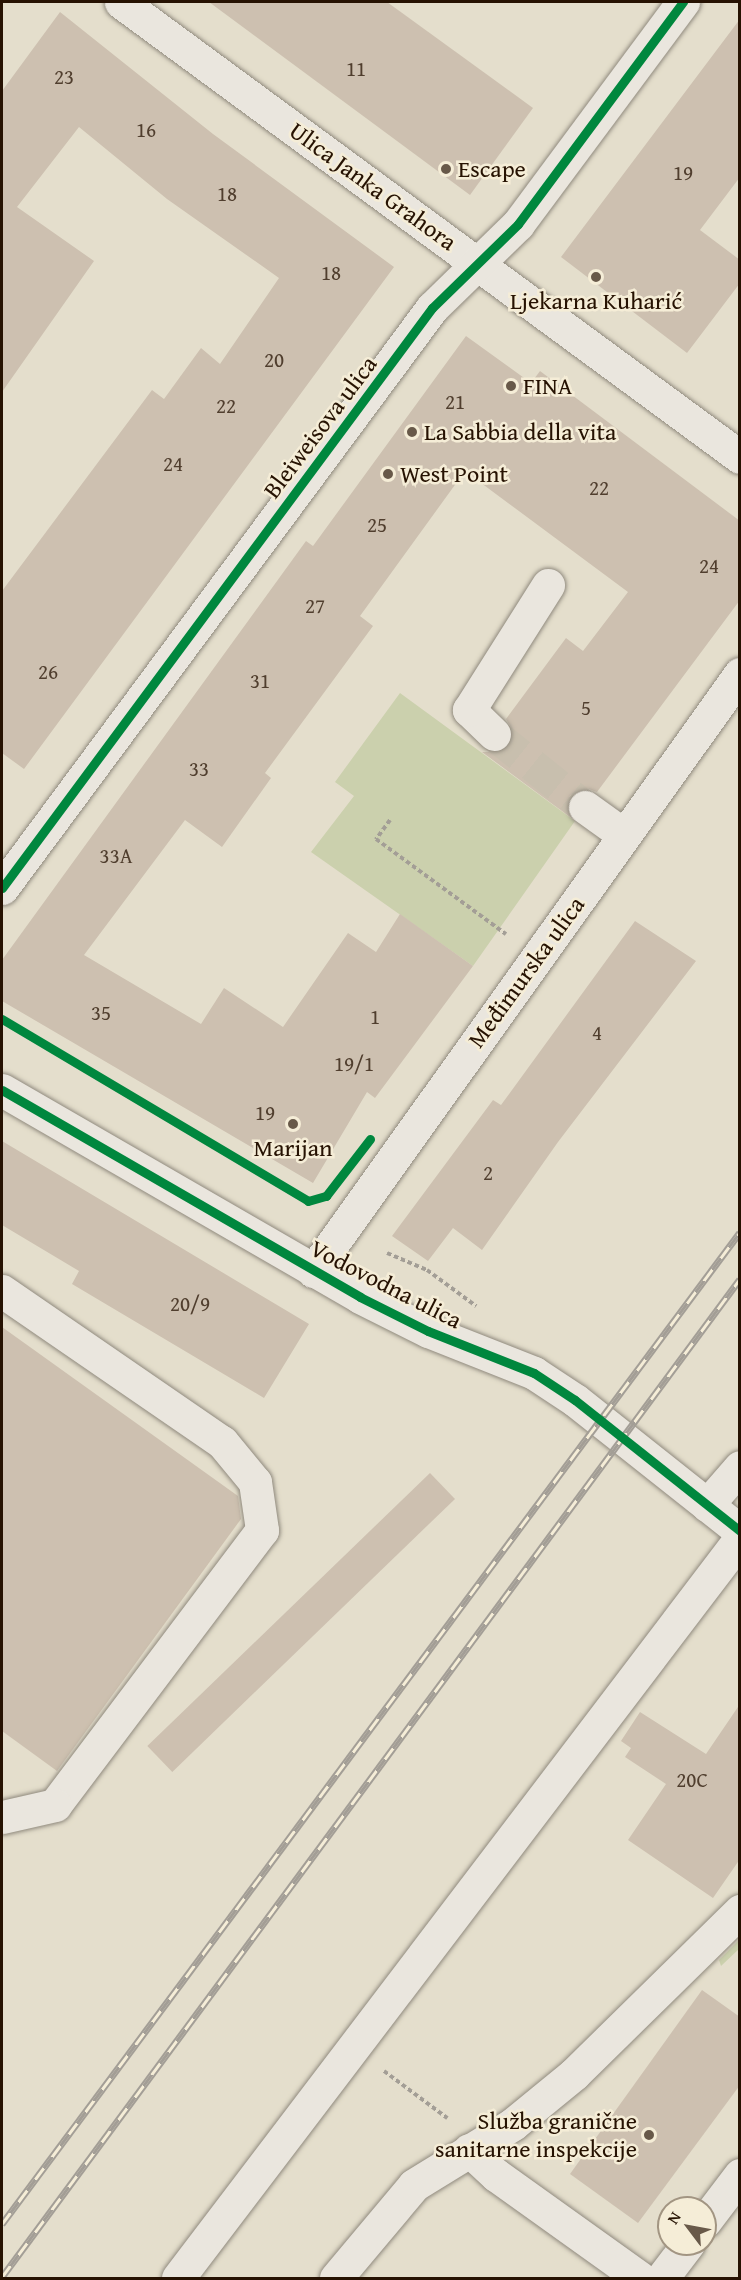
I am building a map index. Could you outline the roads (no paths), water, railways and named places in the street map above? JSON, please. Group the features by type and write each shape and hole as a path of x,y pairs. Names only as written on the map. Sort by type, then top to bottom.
{"street":[{"name":"Ulica Janka Grahora","path":"121,2 480,263 740,457"},
{"name":"Bleiweisova ulica","path":"2,888 432,308 518,224 683,2"},
{"path":"494,734 469,710 548,585"},
{"name":"Međimurska ulica","path":"313,1271 740,674"},
{"path":"585,807 624,835"},
{"name":"Vodovodna ulica","path":"2,1090 313,1271 428,1331 534,1373 740,1531"},
{"path":"2,1292 222,1442 255,1482 262,1530 54,1805 2,1816"},
{"path":"708,1505 740,1467"},
{"path":"178,2278 740,1539"},
{"path":"336,2278 414,2185 513,2124 574,2074 740,1911"},
{"path":"468,2150 496,2175 640,2278"},
{"path":"717,2205 740,2175"},
{"path":"662,2278 679,2256"}],"tunnel":[{"path":"494,734 585,807"}],"railway":[{"path":"2,2224 740,1232"},
{"path":"2,2277 740,1279"}],"place":[{"name":"Escape","path":"446,169"},
{"name":"Ljekarna Kuharić","path":"596,277"},
{"name":"FINA","path":"511,386"},
{"name":"La Sabbia della vita","path":"412,432"},
{"name":"West Point","path":"388,474"},
{"name":"Marijan","path":"293,1124"},
{"name":"Služba granične sanitarne inspekcije","path":"649,2135"}]}
